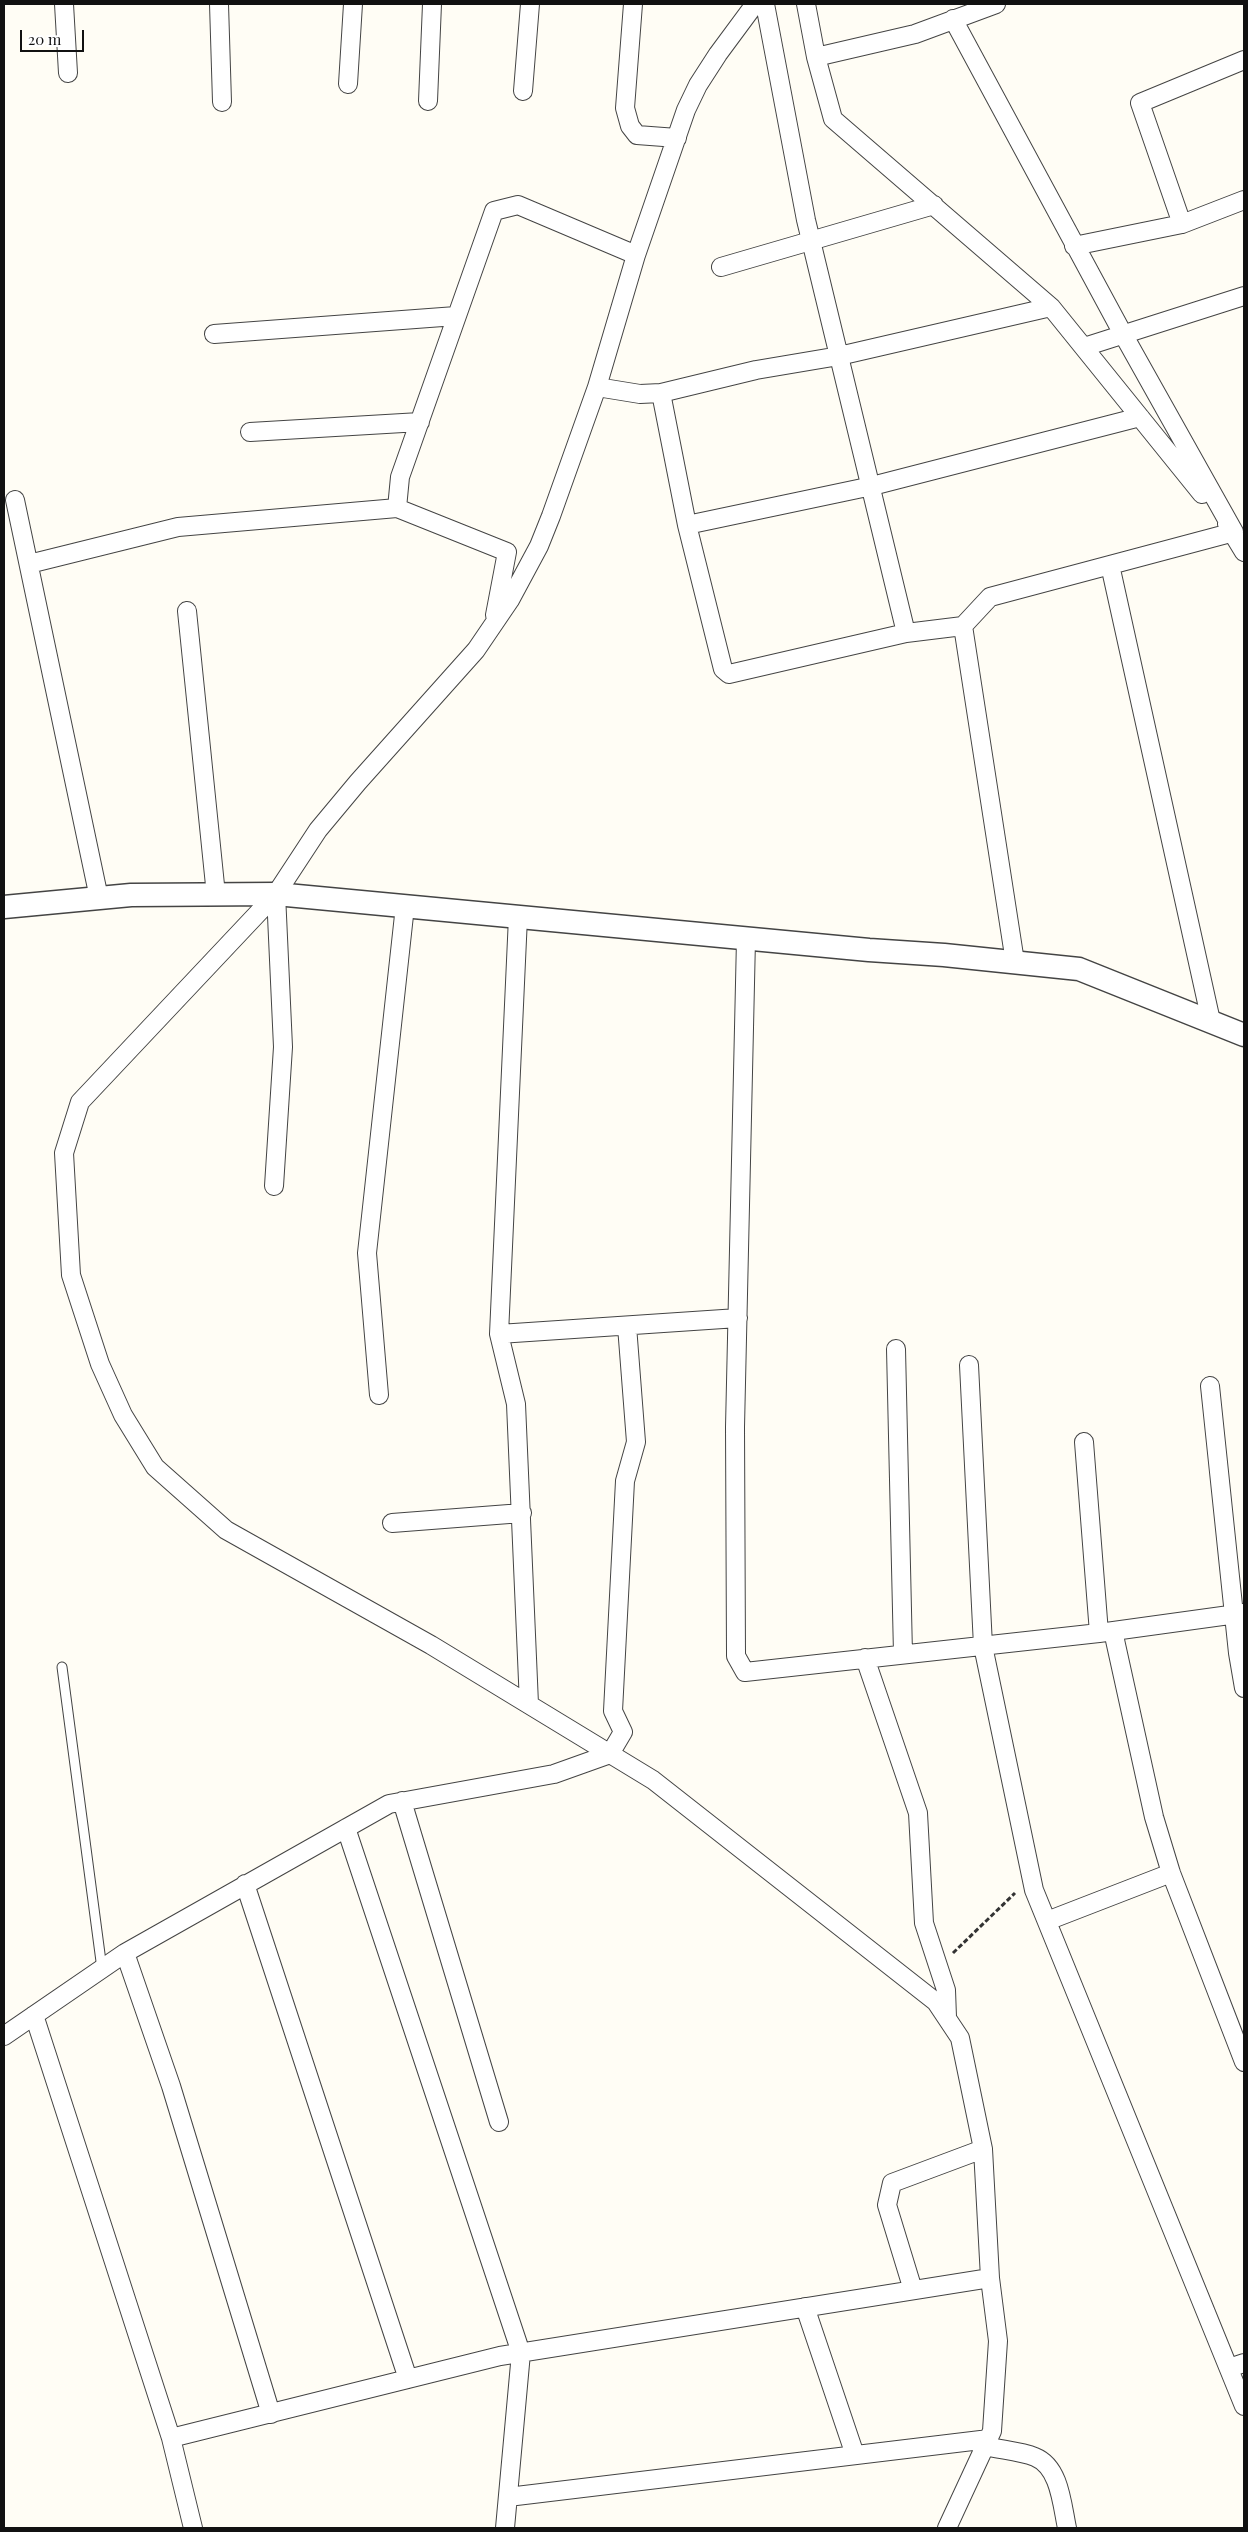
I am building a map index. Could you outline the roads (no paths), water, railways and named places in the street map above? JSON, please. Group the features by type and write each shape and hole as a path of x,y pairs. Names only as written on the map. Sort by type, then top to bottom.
{"street":[{"path":"64,4 68,73"},
{"path":"219,4 222,102"},
{"path":"348,84 353,4"},
{"path":"428,101 432,4"},
{"path":"523,91 530,4"},
{"path":"633,4 625,108 630,126 637,134 676,138"},
{"path":"755,4 698,85 686,110 636,255 596,386 539,546 510,600 476,650 358,782 318,830 276,894 80,1102 64,1153 71,1275 100,1364 123,1415 155,1467 226,1530 431,1646 653,1780 936,2002 960,2038 983,2149 990,2278 998,2341 996,2405 992,2431 947,2528"},
{"path":"765,4 811,242 872,486 906,633"},
{"path":"806,4 816,57 833,119 1051,306 1234,532"},
{"path":"816,57 916,34 996,4"},
{"path":"953,20 1074,246 1244,552"},
{"path":"1182,224 1140,103 1244,60"},
{"path":"1074,246 1182,224 1244,200"},
{"path":"397,508 400,477 494,210 518,205 636,255"},
{"path":"721,267 934,205"},
{"path":"1084,347 1244,296"},
{"path":"596,386 640,394 661,393 756,370 839,356 1051,306"},
{"path":"214,334 456,316"},
{"path":"661,393 687,525 723,669 727,674 906,633 963,626 990,597 1234,532"},
{"path":"687,525 872,486 1140,417"},
{"path":"250,432 420,422"},
{"path":"15,500 99,898"},
{"path":"28,564 178,527 397,508 507,552 494,623"},
{"path":"1110,565 1211,1021"},
{"path":"187,611 216,894"},
{"path":"963,626 1015,962"},
{"path":"274,1186 283,1047 276,894"},
{"path":"4,907 131,895 276,894 746,939 1015,962 1079,969 1244,1035"},
{"path":"379,1395 367,1253 405,906"},
{"path":"518,917 499,1334 516,1404 522,1514 528,1704"},
{"path":"746,939 735,1427 736,1656 745,1672 1106,1632 1239,1614"},
{"path":"499,1334 738,1318"},
{"path":"4,2036 126,1954 389,1804 554,1774 610,1754 623,1732 613,1711 625,1481 636,1442 627,1326"},
{"path":"896,1349 903,1654"},
{"path":"969,1365 983,1646 1034,1890 1237,2365 1244,2406"},
{"path":"1210,1386 1239,1614 1244,1688"},
{"path":"1084,1442 1106,1632 1154,1817 1171,1873 1244,2062"},
{"path":"392,1523 522,1514"},
{"path":"865,1658 918,1813 924,1923 946,1990 947,2018"},
{"path":"402,1802 499,2122"},
{"path":"346,1828 521,2353 505,2528"},
{"path":"1047,1921 1171,1873"},
{"path":"246,1884 408,2380"},
{"path":"126,1954 171,2086 270,2414"},
{"path":"34,2015 171,2438 193,2528"},
{"path":"913,2290 887,2205 892,2184 983,2149"},
{"path":"171,2438 521,2353 990,2278"},
{"path":"805,2308 855,2455"},
{"path":"508,2498 855,2455 987,2443 1035,2457 1047,2466 1058,2488 1067,2528"}],"lane":[{"path":"62,1667 102,1969"}]}
